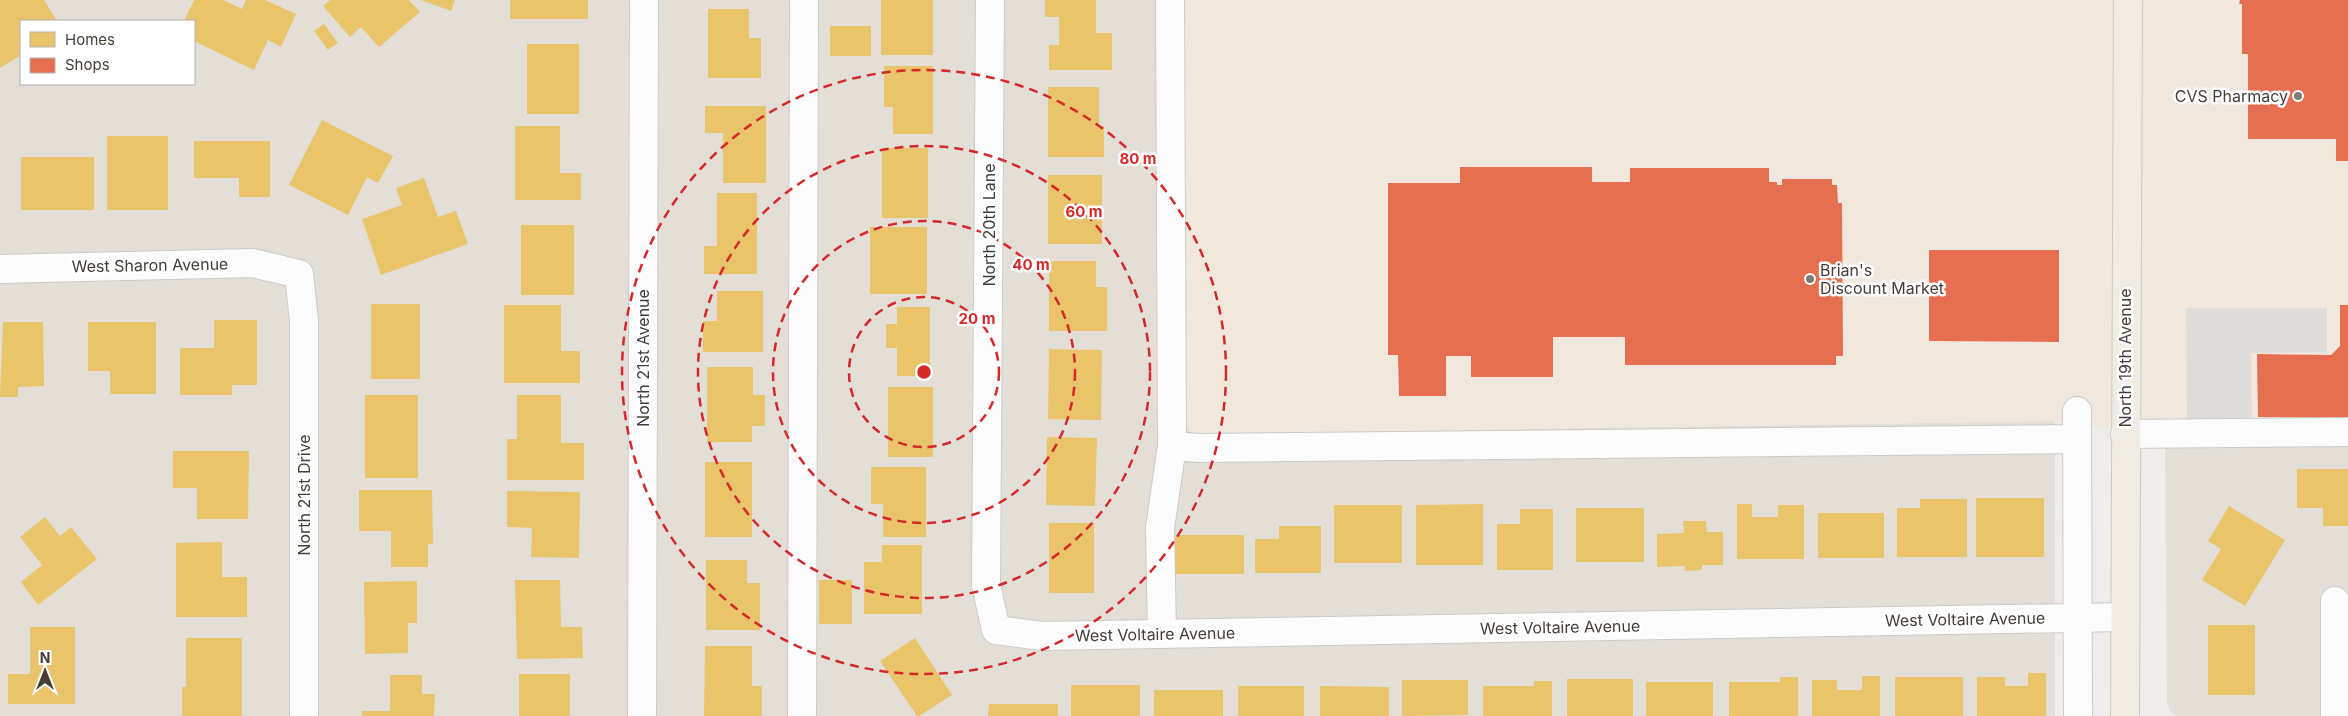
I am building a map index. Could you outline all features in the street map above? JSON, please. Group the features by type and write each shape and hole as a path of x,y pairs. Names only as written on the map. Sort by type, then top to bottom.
{"main road":[{"name":"North 19th Avenue","path":"2125,716 2128,0"}],"street":[{"name":"North 21st Avenue","path":"642,716 644,0"},
{"path":"802,716 804,0"},
{"name":"North 20th Lane","path":"990,0 986,585 996,630"},
{"path":"1162,634 1160,528 1172,446 1170,0"},
{"name":"West Sharon Avenue","path":"0,269 253,263 299,274"},
{"name":"North 21st Drive","path":"299,274 304,322 304,716"},
{"path":"2077,411 2078,716"},
{"path":"2125,434 2348,432"},
{"path":"1172,446 1200,448 2077,439"},
{"path":"2335,601 2335,716"},
{"name":"West Voltaire Avenue","path":"996,630 1042,636 2125,617"}],"shaded area":[{"path":"0,0 1183,0 1193,434 2055,421 2055,716 0,716"},
{"path":"1183,0 2348,0 2348,444 2125,431 2055,421 1193,434 1182,422"},
{"path":"2186,308 2327,308 2327,352 2251,353 2252,419 2187,419"},
{"path":"2348,444 2348,716 2176,716 2170,711 2167,703 2165,446"}],"building: Homes":[{"path":"0,0 44,0 56,20 20,20 20,56 0,68"},
{"path":"194,0 223,0 242,9 246,0 265,0 296,14 281,47 268,40 254,70 195,41 195,20 184,20"},
{"path":"330,0 409,0 420,12 379,47 361,27 350,37 323,6"},
{"path":"421,0 455,0 451,11"},
{"path":"510,0 588,0 588,19 510,19"},
{"path":"881,0 933,0 933,55 881,55"},
{"path":"1045,0 1096,0 1096,33 1112,33 1112,70 1049,70 1049,45 1059,45 1059,17 1045,17"},
{"path":"708,9 749,9 749,38 761,38 761,78 708,78"},
{"path":"324,24 338,43 328,50 314,31"},
{"path":"830,26 871,26 871,56 830,56"},
{"path":"527,44 579,44 579,114 527,114"},
{"path":"884,66 933,66 933,134 893,134 893,107 884,107"},
{"path":"1048,87 1099,87 1099,126 1104,126 1104,157 1048,157"},
{"path":"705,106 766,106 766,183 723,183 723,133 705,133"},
{"path":"322,120 393,156 378,183 367,177 348,215 289,185"},
{"path":"515,126 560,126 560,173 581,173 581,200 515,200"},
{"path":"107,136 168,136 168,210 107,210"},
{"path":"194,141 270,141 270,197 239,197 239,178 194,178"},
{"path":"882,148 928,148 928,218 882,218"},
{"path":"21,157 94,157 94,210 21,210"},
{"path":"1048,175 1102,175 1102,244 1048,244"},
{"path":"424,178 438,217 456,211 468,244 381,275 362,219 402,205 396,188"},
{"path":"717,193 757,193 757,274 704,274 704,246 717,246"},
{"path":"521,225 574,225 574,295 521,295"},
{"path":"870,227 927,227 927,294 870,294"},
{"path":"1049,261 1096,261 1096,287 1107,287 1107,331 1049,331"},
{"path":"717,291 763,291 763,352 703,352 703,321 717,321"},
{"path":"371,304 420,304 420,379 371,379"},
{"path":"504,305 561,305 561,351 580,351 580,383 504,383"},
{"path":"897,307 930,307 930,376 897,376 897,348 886,348 886,324 897,324"},
{"path":"214,320 257,320 257,385 232,385 232,395 180,395 180,348 214,348"},
{"path":"3,322 43,322 44,386 18,387 18,397 0,397"},
{"path":"88,322 156,322 156,394 110,394 110,371 88,371"},
{"path":"1049,349 1102,350 1101,420 1048,419"},
{"path":"707,367 753,367 753,395 765,395 765,426 752,426 752,442 707,442"},
{"path":"888,387 933,387 933,457 888,457"},
{"path":"365,395 418,395 418,478 365,478"},
{"path":"517,395 561,395 561,443 584,443 584,480 507,480 507,439 517,439"},
{"path":"1047,437 1097,438 1095,506 1046,505"},
{"path":"173,451 249,451 248,519 197,519 197,488 173,488"},
{"path":"705,462 752,462 752,537 705,537"},
{"path":"871,467 926,467 926,537 883,537 883,504 871,504"},
{"path":"2297,469 2348,469 2348,526 2323,526 2323,508 2297,508"},
{"path":"359,490 432,490 433,544 428,544 428,567 391,567 391,531 359,531"},
{"path":"507,491 580,492 579,558 531,557 532,528 507,527"},
{"path":"1976,498 2044,498 2044,557 1976,557"},
{"path":"1920,499 1967,499 1967,557 1897,557 1897,508 1920,508"},
{"path":"1483,504 1483,565 1416,565 1416,505"},
{"path":"1737,504 1752,504 1752,517 1778,517 1778,505 1804,505 1804,559 1737,559"},
{"path":"1334,505 1402,505 1402,563 1334,563"},
{"path":"2229,506 2285,540 2245,606 2202,580 2221,549 2208,541"},
{"path":"1576,508 1644,508 1644,562 1576,562"},
{"path":"1520,509 1553,509 1553,570 1497,570 1497,524 1520,524"},
{"path":"1818,513 1884,513 1884,558 1818,558"},
{"path":"45,517 60,536 71,527 97,559 38,605 21,582 42,565 20,537"},
{"path":"1683,521 1706,521 1707,532 1723,532 1723,565 1702,565 1702,570 1685,571 1685,566 1657,567 1657,534 1684,533"},
{"path":"1049,523 1094,523 1094,593 1049,593"},
{"path":"1279,526 1321,526 1321,573 1255,573 1255,539 1279,539"},
{"path":"1175,535 1244,535 1244,574 1175,574"},
{"path":"222,542 222,577 247,577 247,617 176,617 176,543"},
{"path":"882,545 922,545 922,614 864,614 864,562 882,562"},
{"path":"706,560 747,560 747,583 760,583 760,630 706,630"},
{"path":"515,580 560,580 561,627 582,627 583,658 517,659"},
{"path":"819,580 852,580 852,624 819,624"},
{"path":"417,581 417,623 408,623 408,653 365,654 364,582"},
{"path":"2208,625 2255,625 2255,695 2208,695"},
{"path":"30,627 75,627 75,704 8,704 8,674 30,674"},
{"path":"186,638 242,638 242,716 182,716 182,687 186,687"},
{"path":"915,638 952,695 919,716 917,716 880,661"},
{"path":"705,646 752,646 752,686 762,686 762,716 704,716"},
{"path":"2028,673 2046,673 2046,716 1977,716 1977,677 2005,677 2005,686 2028,686"},
{"path":"519,674 570,674 570,716 519,716"},
{"path":"390,675 422,675 422,694 435,694 434,716 362,716 362,711 390,711"},
{"path":"1862,676 1880,676 1880,716 1812,716 1812,680 1837,680 1837,690 1862,690"},
{"path":"1780,677 1798,677 1798,716 1729,716 1729,682 1780,682"},
{"path":"1895,677 1963,677 1963,716 1895,716"},
{"path":"1567,679 1633,679 1633,716 1567,716"},
{"path":"1402,680 1468,680 1468,715 1402,716"},
{"path":"1534,681 1552,681 1552,716 1483,716 1483,686 1534,686"},
{"path":"1646,682 1713,682 1713,716 1646,716"},
{"path":"1071,685 1140,685 1140,716 1071,716"},
{"path":"1238,686 1304,686 1304,716 1238,716"},
{"path":"1320,686 1389,687 1389,716 1320,716"},
{"path":"1154,690 1223,690 1223,716 1154,716"},
{"path":"989,704 1058,704 1058,716 988,716"}],"building: Shops":[{"name":"CVS Pharmacy","path":"2240,0 2348,0 2348,161 2336,161 2336,139 2248,139 2248,54 2242,54 2242,4 2239,4"},
{"path":"1460,167 1592,167 1592,182 1630,182 1630,168 1769,168 1769,182 1777,182 1777,185 1782,185 1782,179 1832,179 1832,185 1837,185 1838,203 1842,203 1843,356 1836,356 1836,365 1625,365 1625,337 1553,337 1553,377 1471,377 1471,356 1446,356 1446,396 1399,396 1398,355 1388,355 1388,183 1460,183"},
{"path":"1929,250 2059,250 2059,342 1929,341"},
{"path":"2340,305 2348,305 2348,418 2258,417 2257,354 2331,355 2340,346"}],"place":[{"name":"CVS Pharmacy","path":"2298,96"},
{"name":"Brian's Discount Market","path":"1810,279"}]}
